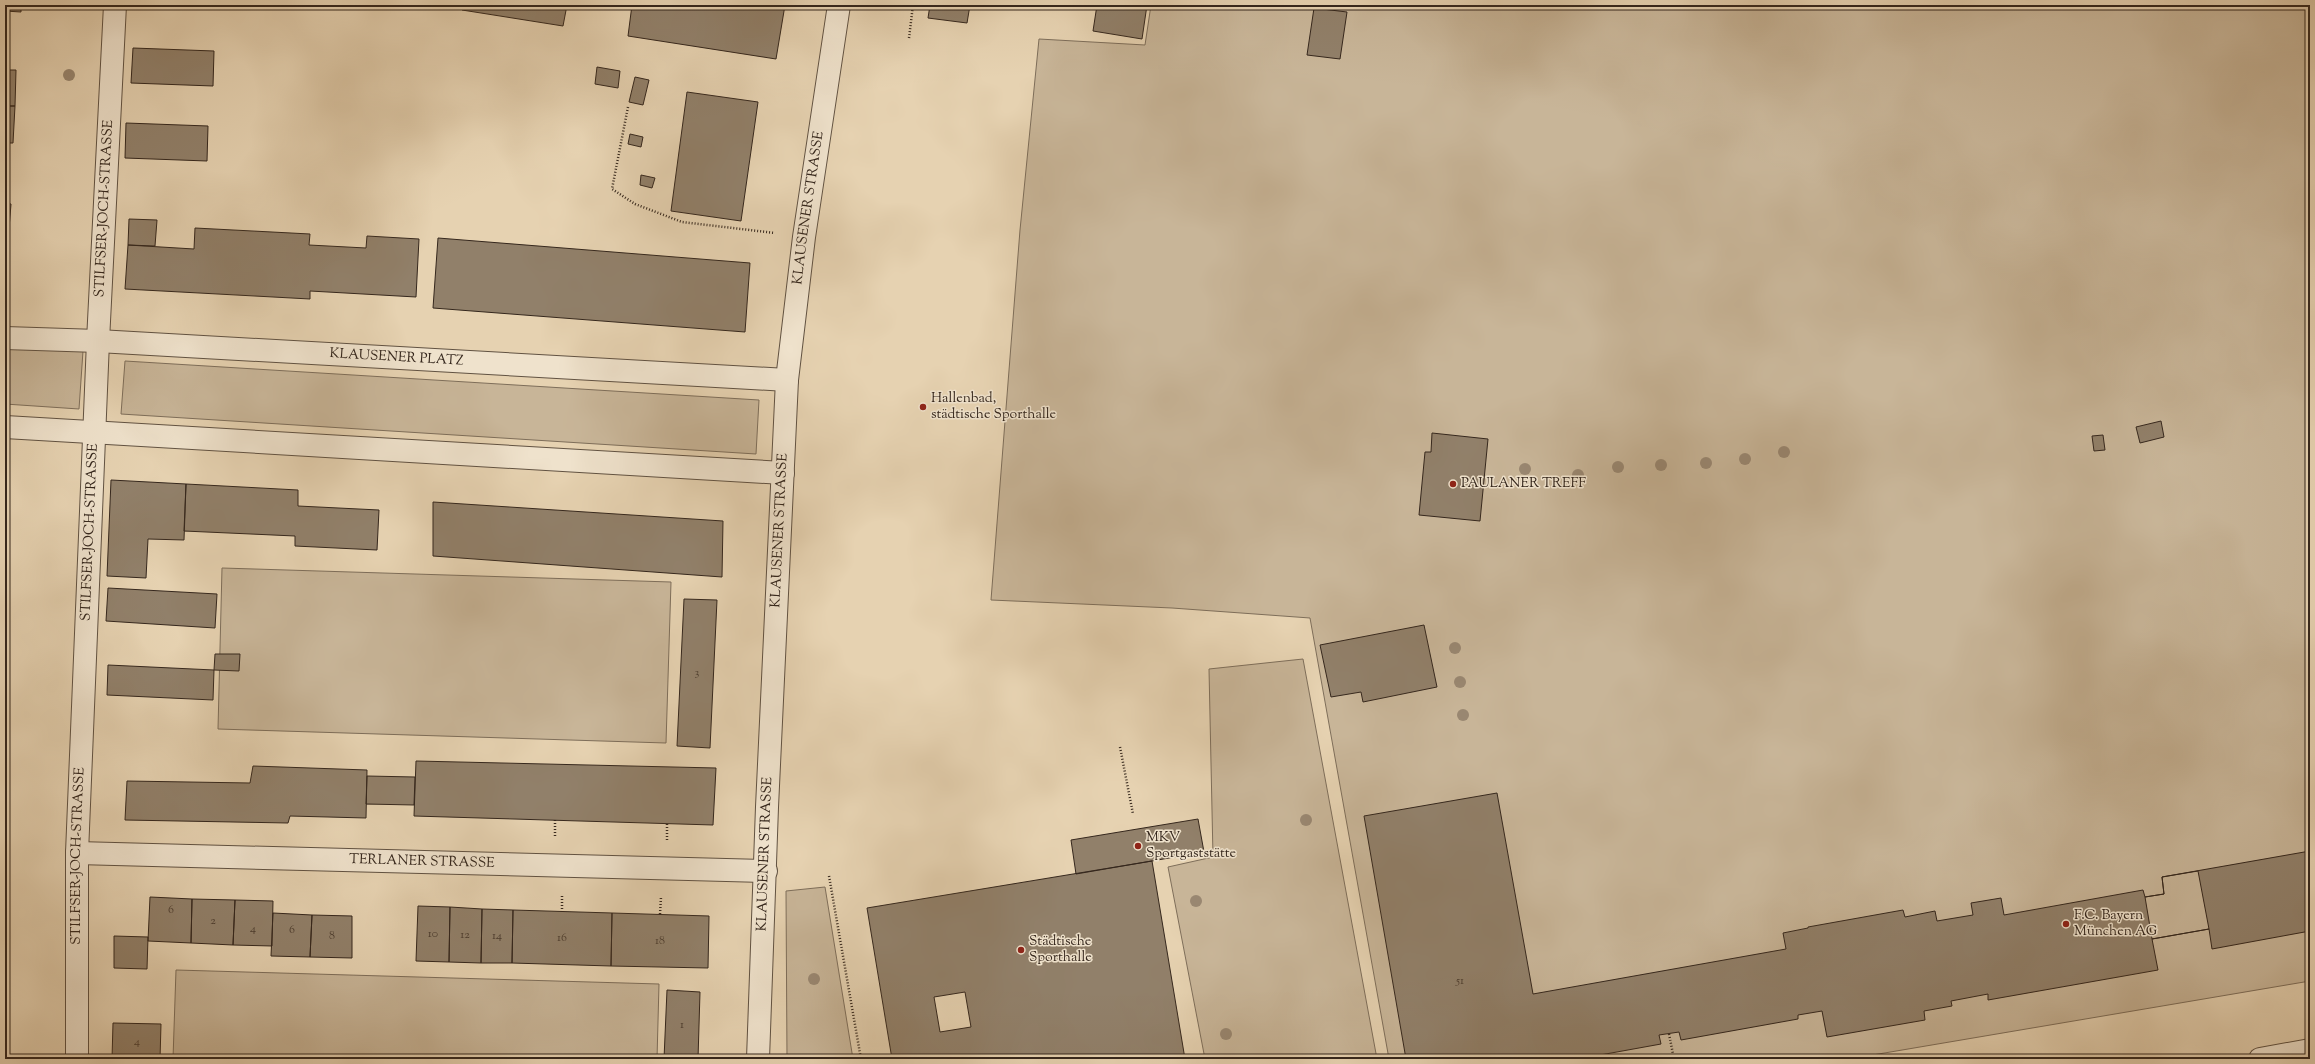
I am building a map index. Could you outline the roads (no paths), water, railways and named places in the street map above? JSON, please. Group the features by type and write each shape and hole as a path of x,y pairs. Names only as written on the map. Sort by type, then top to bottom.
{"street":[{"name":"STILFSER-JOCH-STRASSE","path":"77,1059 77,853 98,341 115,5"},
{"name":"KLAUSENER STRASSE","path":"758,1059 766,871 767,807 787,380 804,237 839,5"},
{"name":"KLAUSENER PLATZ","path":"5,338 98,341 787,380"},
{"path":"5,427 783,473"},
{"name":"TERLANER STRASSE","path":"77,853 766,871"},
{"path":"2260,1059 2310,1050"}],"place":[{"name":"Hallenbad, städtische Sporthalle","path":"923,407"},
{"name":"PAULANER TREFF","path":"1453,484"},
{"name":"MKV Sportgaststätte","path":"1138,846"},
{"name":"F.C. Bayern München AG","path":"2066,924"},
{"name":"Städtische Sporthalle","path":"1021,950"}]}
